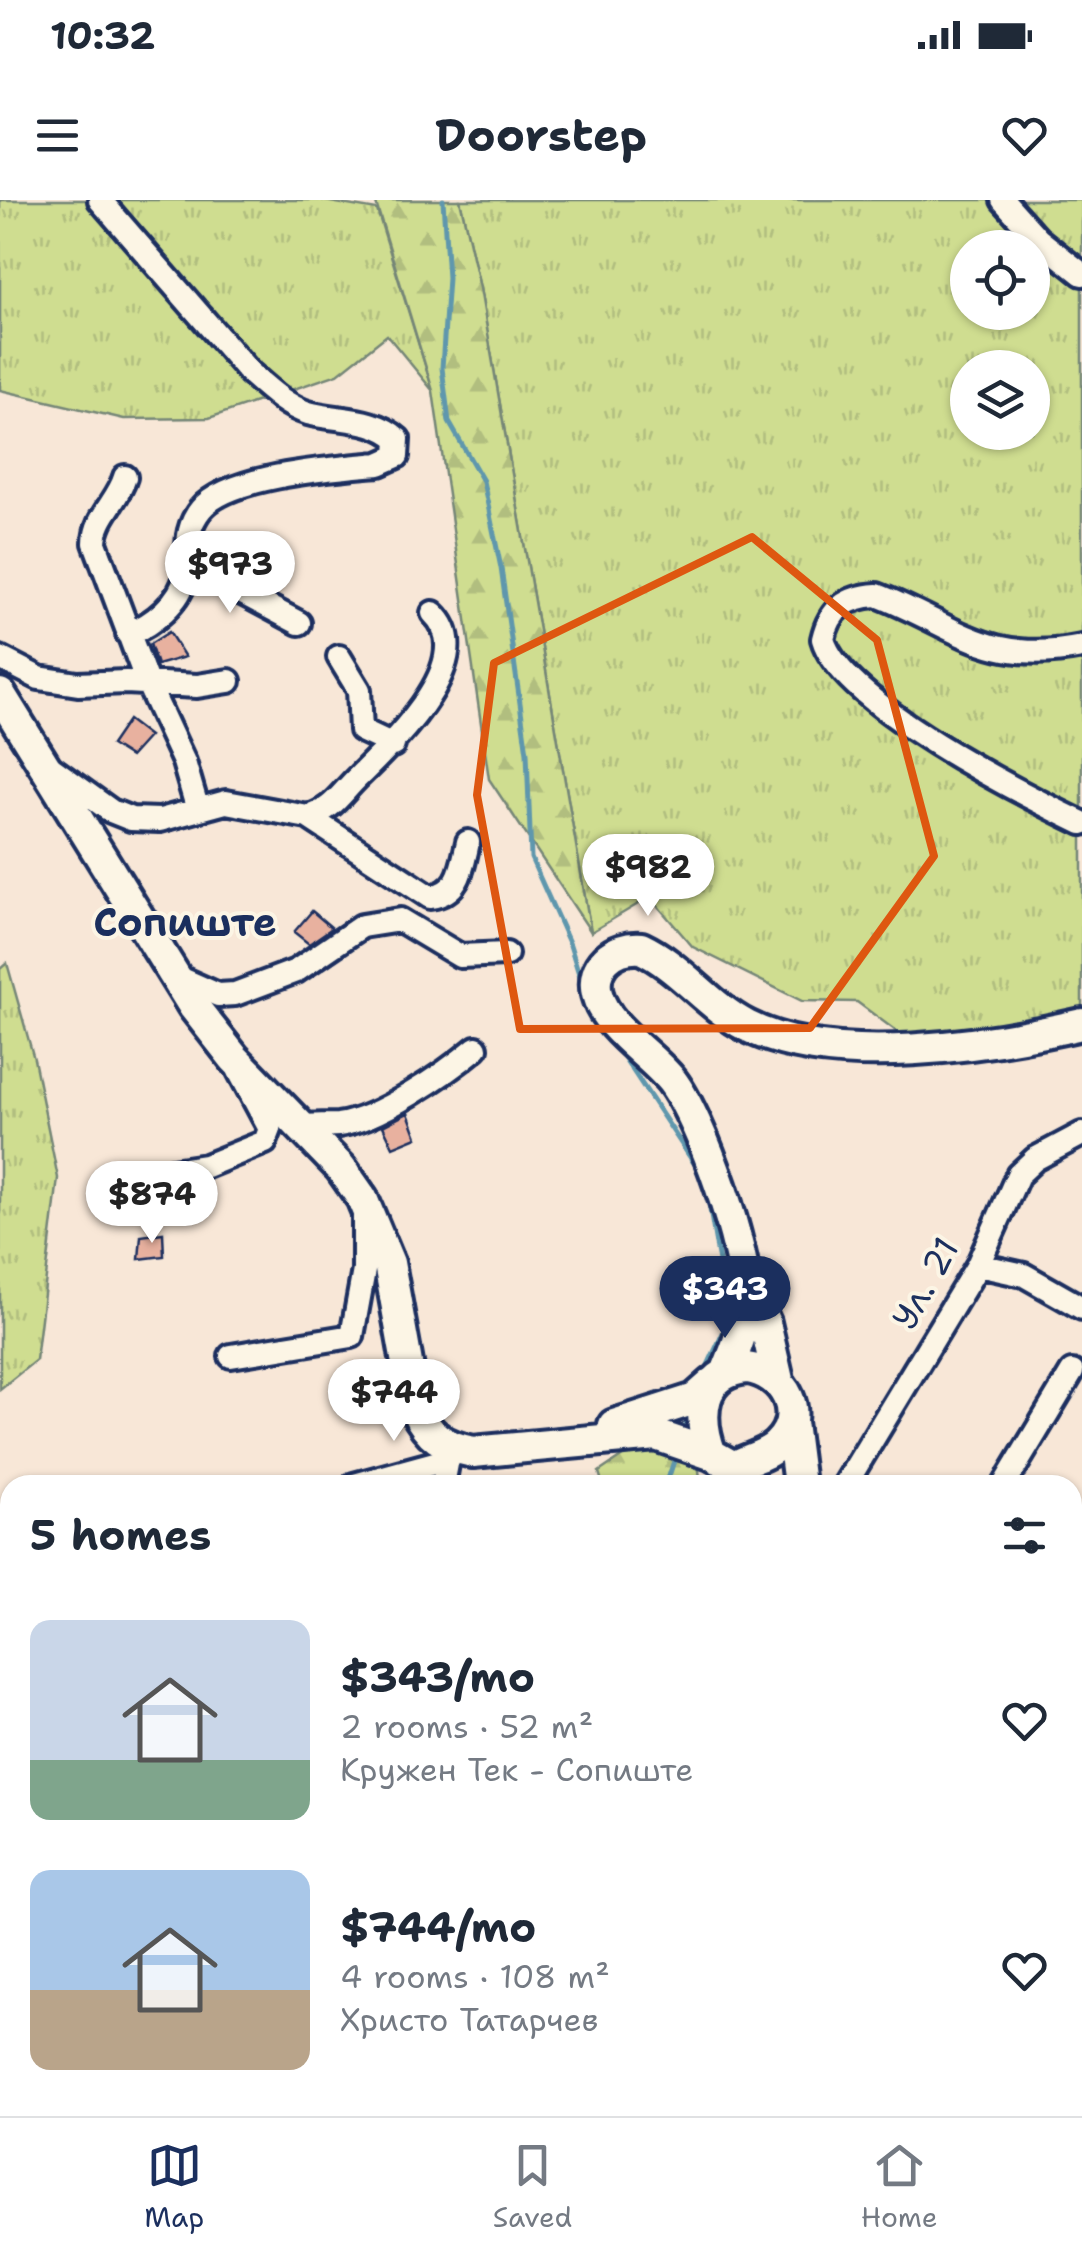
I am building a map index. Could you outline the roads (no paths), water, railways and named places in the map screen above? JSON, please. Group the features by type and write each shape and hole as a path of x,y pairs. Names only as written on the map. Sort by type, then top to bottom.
{"main road":[{"path":"0,694 47,765 172,975 234,1058 341,1168 362,1198 390,1262 414,1408 424,1427 450,1453 503,1452 569,1440 656,1434 734,1469"},
{"path":"734,1469 702,1430 703,1405 720,1378 745,1315 733,1229 683,1100 644,1048 610,1020 598,996 596,976 614,952 630,947 652,953 744,1024 794,1042 924,1048 1001,1042 1082,1024"},
{"path":"742,1274 766,1323 778,1380 791,1404 798,1475"},
{"path":"569,1440 681,1404 720,1378 747,1368 778,1380"},
{"path":"734,1469 772,1450 790,1422"}],"street":[{"path":"100,200 250,373 278,396 305,412 377,425 398,439 397,456 379,464 308,471 222,492 200,510 189,530 183,585 150,625 128,634"},
{"path":"1003,200 1038,239 1082,274"},
{"path":"125,477 119,496 98,523 95,542 147,682 184,762 196,807"},
{"path":"186,563 299,623"},
{"path":"1082,647 1048,652 995,650 876,595 858,596 841,604 826,626 824,639 838,669 888,712 1082,823"},
{"path":"308,817 325,812 415,718 446,654 449,635 433,613"},
{"path":"339,657 342,670 359,690 360,730 393,745"},
{"path":"0,658 40,678 78,684 147,682 197,686 230,681"},
{"path":"47,765 101,805 131,819 160,820 196,807 226,802 308,817 430,897 445,895 454,887 468,842"},
{"path":"172,975 218,995 234,994 296,971 342,936 389,919 400,920 460,956 506,954"},
{"path":"300,1128 320,1122 338,1125 358,1118 441,1077 476,1048"},
{"path":"153,1174 206,1166 265,1142 270,1130 247,1091 234,1058"},
{"name":"Ул. 21","path":"850,1475 978,1265 1018,1174 1035,1159 1082,1134"},
{"path":"231,1356 352,1336 366,1244 362,1198"},
{"path":"978,1265 1024,1274 1082,1308"},
{"path":"1010,1475 1072,1372"},
{"path":"384,1475 450,1453 446,1475"}],"waterway":[{"path":"443,200 448,278 442,368 449,422 483,481 501,568 527,753 531,858 570,945 583,987"},
{"path":"618,1048 700,1172"},
{"path":"702,1378 729,1320 707,1192"},
{"path":"682,1435 690,1412"},
{"path":"669,1475 676,1455"}],"district":[{"name":"Сопиште","path":"185,922"}]}
